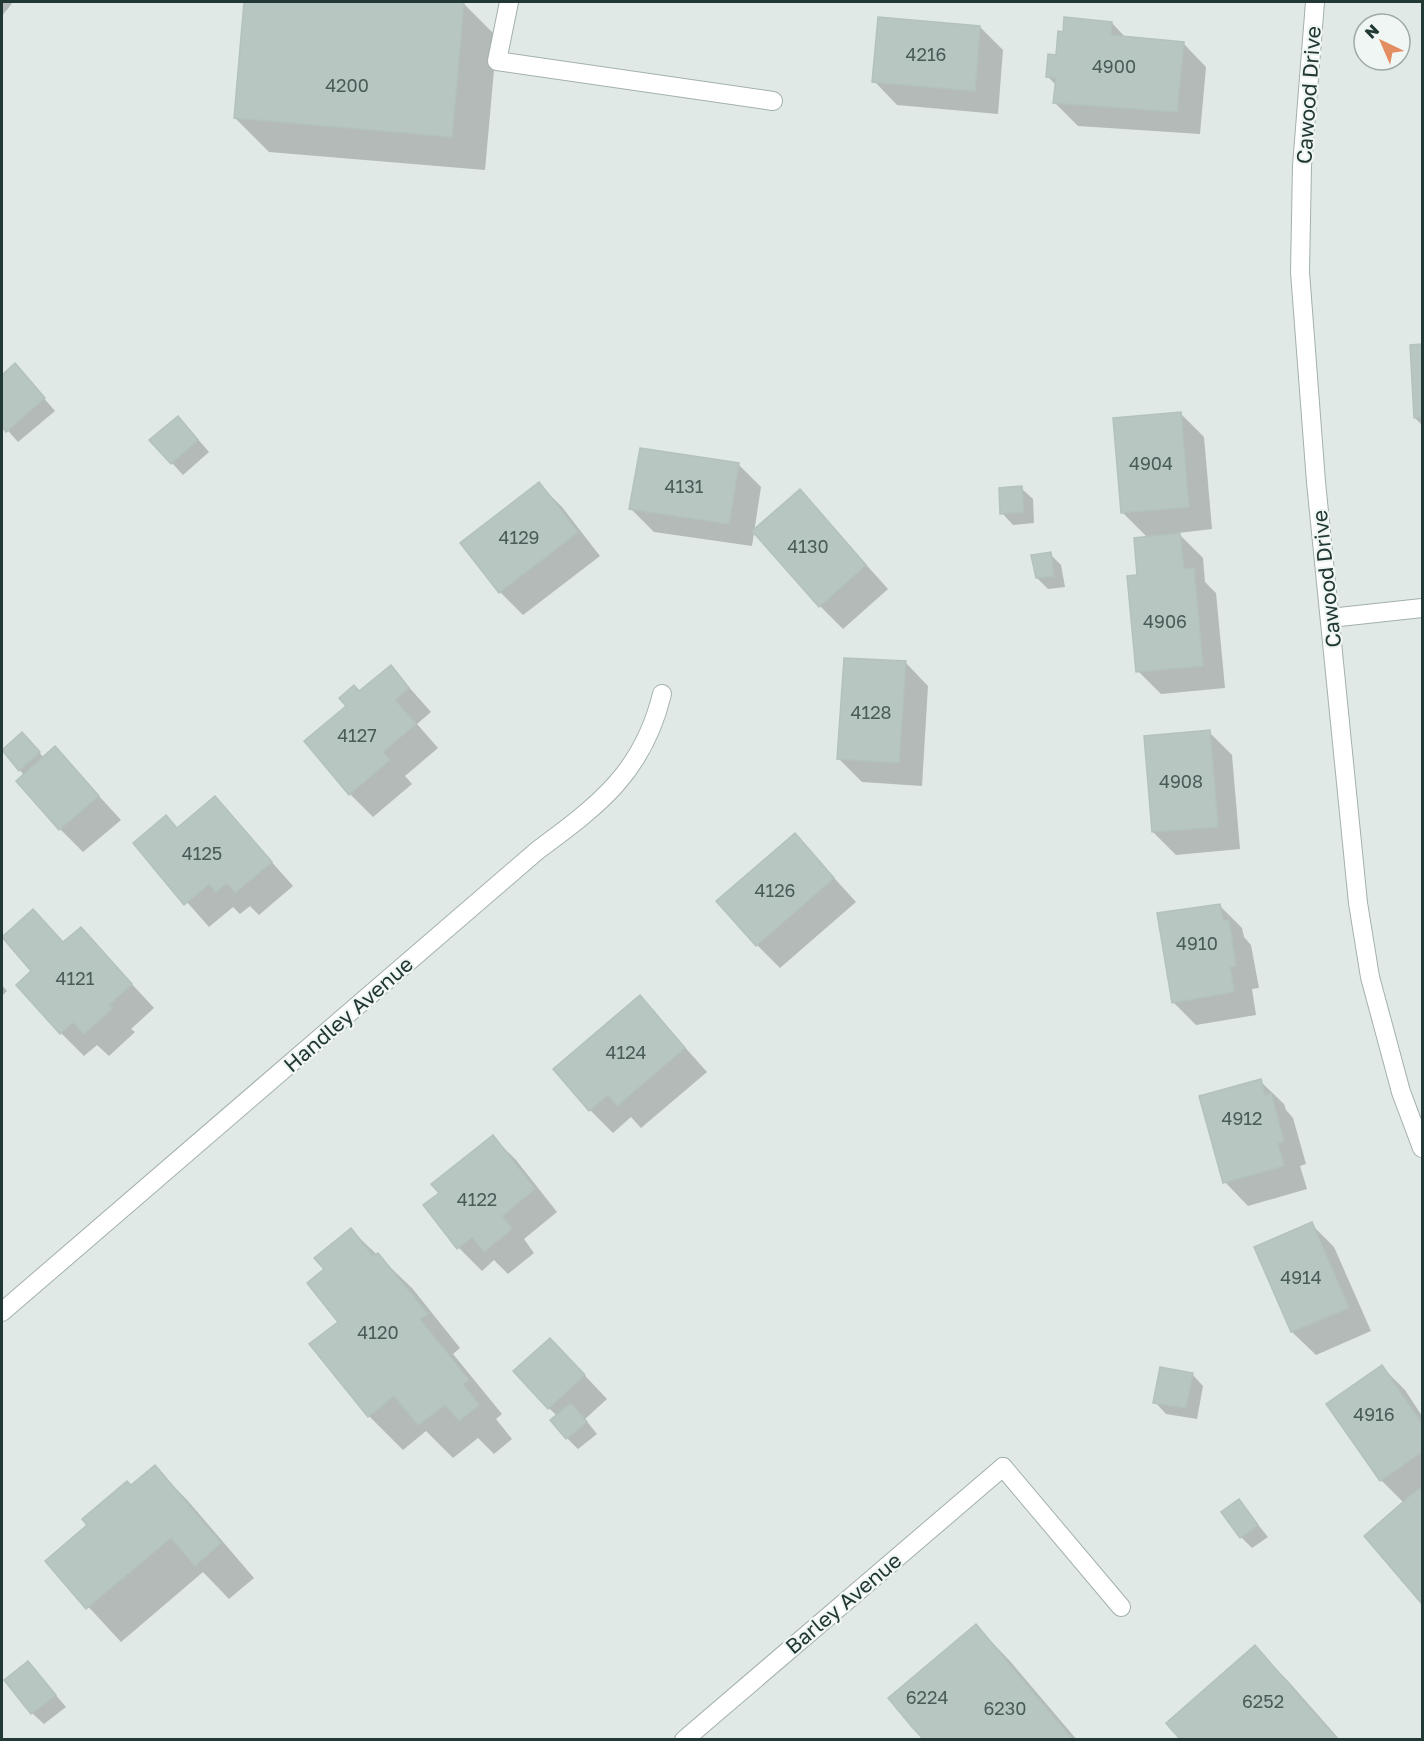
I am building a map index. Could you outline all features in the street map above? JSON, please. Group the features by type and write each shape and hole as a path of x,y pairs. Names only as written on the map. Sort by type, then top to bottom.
{"street":[{"path":"508,2 497,61 773,101"},
{"name":"Cawood Drive","path":"1315,2 1302,154 1300,272 1316,482 1358,903 1370,977 1401,1092 1422,1148"},
{"path":"1330,618 1422,608"},
{"name":"Handley Avenue","path":"2,1312 538,850 595,808 634,763 654,724 662,694"},
{"name":"Barley Avenue","path":"684,1740 1003,1467 1121,1607"}],"building":[{"path":"244,2 464,2 452,137 234,118"},
{"path":"878,17 980,26 975,91 872,82"},
{"path":"1064,17 1112,22 1111,35 1184,42 1177,112 1053,103 1056,78 1046,77 1048,54 1056,55 1058,31 1063,32"},
{"path":"1422,344 1422,417 1414,418 1410,345"},
{"path":"15,363 45,398 6,432 2,426 2,375"},
{"path":"1181,412 1189,507 1121,513 1113,418"},
{"path":"178,416 198,440 171,464 149,440"},
{"path":"640,448 739,463 729,524 629,509"},
{"path":"539,482 578,532 499,593 460,543"},
{"path":"1022,486 1024,512 1000,514 999,488"},
{"path":"800,489 866,565 819,607 752,531"},
{"path":"1180,533 1184,569 1194,568 1203,666 1136,672 1127,576 1137,575 1134,538"},
{"path":"1051,552 1054,576 1036,578 1031,555"},
{"path":"844,658 906,661 899,763 837,759"},
{"path":"391,665 409,688 395,700 416,724 383,752 390,760 349,795 304,741 346,706 339,698 354,685 359,691"},
{"path":"1210,730 1218,827 1152,832 1144,736"},
{"path":"22,732 40,752 19,771 2,750"},
{"path":"55,746 99,796 59,830 16,781"},
{"path":"215,796 272,862 235,893 227,883 216,892 209,884 184,905 133,843 166,815 177,828"},
{"path":"795,833 834,878 756,946 716,901"},
{"path":"1220,904 1223,921 1229,920 1236,966 1230,967 1234,992 1172,1003 1157,913"},
{"path":"33,909 63,942 81,927 132,984 109,1005 113,1008 84,1034 73,1022 60,1034 16,985 31,971 2,937"},
{"path":"640,995 685,1048 617,1106 608,1095 589,1111 553,1069"},
{"path":"1261,1079 1265,1095 1271,1093 1284,1141 1278,1143 1284,1166 1223,1183 1199,1096"},
{"path":"493,1135 535,1189 502,1216 512,1229 484,1252 472,1237 457,1249 423,1205 439,1193 431,1184"},
{"path":"1312,1222 1349,1308 1291,1332 1254,1247"},
{"path":"351,1228 373,1256 378,1253 428,1314 420,1319 469,1380 463,1384 479,1405 459,1421 445,1405 418,1425 394,1396 368,1417 309,1344 338,1322 307,1283 324,1269 314,1258"},
{"path":"550,1338 585,1375 548,1409 513,1371"},
{"path":"1382,1365 1422,1424 1422,1452 1380,1481 1326,1404"},
{"path":"1160,1367 1193,1373 1186,1408 1153,1403"},
{"path":"571,1403 587,1422 566,1439 550,1420"},
{"path":"155,1465 221,1543 195,1566 171,1538 86,1609 45,1561 87,1525 82,1519 127,1481 131,1485"},
{"path":"1419,1488 1422,1492 1422,1604 1364,1536"},
{"path":"1239,1499 1258,1525 1240,1538 1221,1512"},
{"path":"976,1624 1073,1740 924,1740 912,1727 888,1698"},
{"path":"1255,1645 1338,1740 1181,1740 1170,1728 1166,1723"},
{"path":"28,1661 56,1695 31,1714 4,1680"}]}
